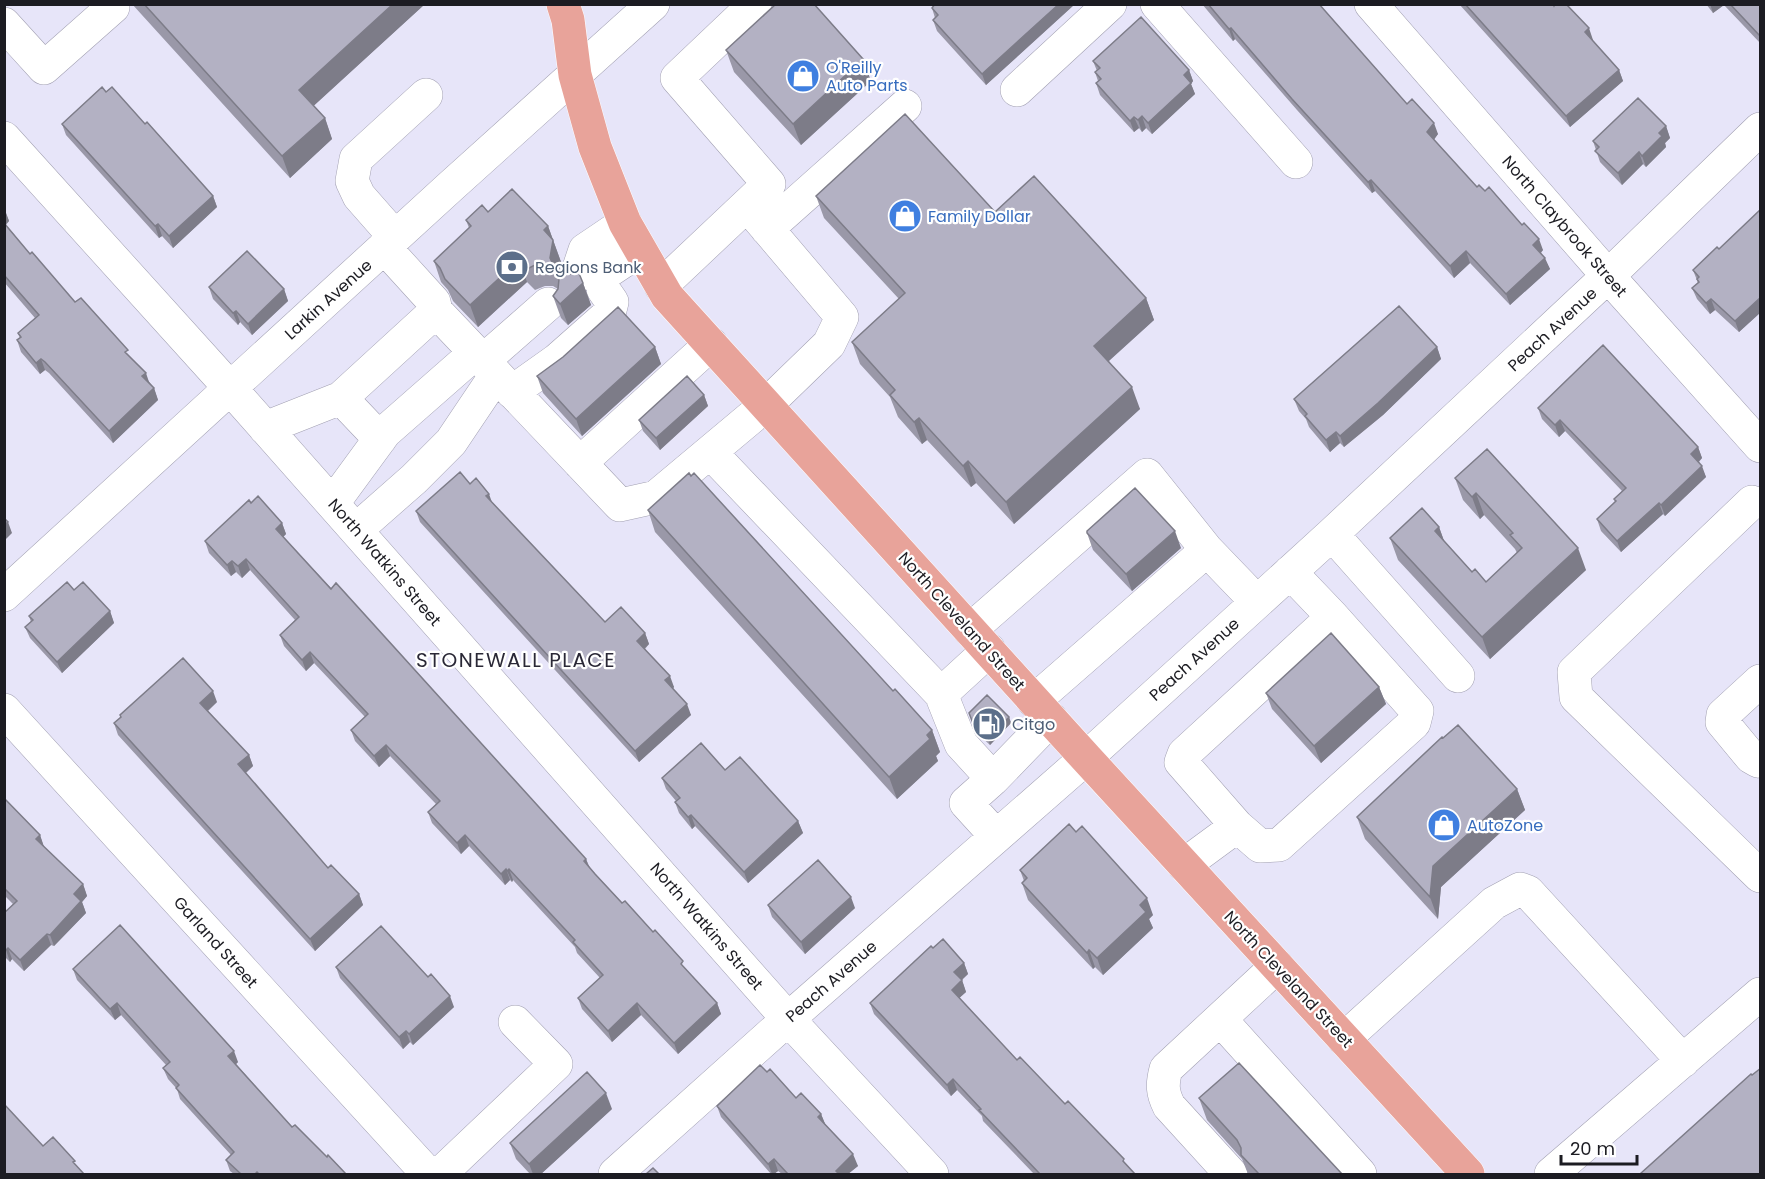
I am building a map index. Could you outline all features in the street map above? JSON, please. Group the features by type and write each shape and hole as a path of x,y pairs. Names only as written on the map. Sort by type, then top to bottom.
{"main road":[{"name":"North Cleveland Street","path":"562,4 567,20 575,75 595,147 633,237 667,296 1086,758 1468,1174"}],"street":[{"path":"4,9 9,4"},
{"path":"4,24 44,68 113,7 111,4"},
{"name":"Larkin Avenue","path":"4,595 653,4"},
{"path":"755,4 677,78 769,183 757,217"},
{"path":"1017,90 1110,4"},
{"path":"1157,4 1296,162"},
{"name":"North Claybrook Street","path":"1371,4 1608,276 1761,446"},
{"path":"426,95 356,159 352,181 359,196 434,302 436,311 620,505 656,497 766,405 829,344 842,317 757,217"},
{"path":"661,286 904,106"},
{"name":"Peach Avenue","path":"615,1174 1086,758 1332,534 1608,276 1761,129"},
{"name":"North Watkins Street","path":"4,138 230,388 788,1019 932,1174"},
{"path":"576,278 585,250 633,237"},
{"path":"333,504 385,432 492,370 558,360 609,314 612,302 603,289 604,274 633,237"},
{"path":"356,530 414,479 450,442 492,370 548,304"},
{"path":"265,428 341,398 436,311"},
{"path":"580,463 711,344"},
{"path":"341,398 380,439"},
{"path":"710,452 941,694 961,744 993,778"},
{"path":"941,694 980,640 1147,475 1207,550 1257,602"},
{"path":"1752,502 1574,672 1576,697 1761,876"},
{"path":"1332,534 1458,676"},
{"path":"996,836 966,803 993,778 1043,710 1207,550"},
{"path":"1290,572 1333,617 1416,711 1414,723 1279,845 1260,846 1237,826 1181,762 1184,754 1333,617"},
{"path":"1761,681 1723,715 1722,722 1751,757 1758,761 1761,760"},
{"name":"Garland Street","path":"4,710 428,1174"},
{"path":"1184,865 1237,826"},
{"path":"1344,1038 1494,903 1520,889 1528,892 1683,1061"},
{"path":"1231,1174 1189,1111 1169,1106 1163,1095 1162,1083 1166,1069 1277,966"},
{"path":"1551,1174 1761,994"},
{"path":"1220,1019 1243,1063 1360,1174"},
{"path":"440,1174 556,1064 515,1022"}],"building":[{"path":"144,4 393,4 299,90 325,118 282,156"},
{"name":"O'Reilly Auto Parts","path":"776,4 814,4 863,59 793,124 726,50"},
{"path":"935,4 1059,4 982,74 933,20 938,15 932,8"},
{"path":"1208,4 1319,4 1407,104 1412,99 1434,123 1427,132 1477,187 1479,185 1485,191 1489,187 1522,225 1524,223 1539,239 1533,245 1545,258 1506,294 1466,251 1450,266 1371,180 1368,182"},
{"path":"1465,4 1553,4 1554,6 1555,4 1566,4 1589,28 1585,32 1619,70 1566,116"},
{"path":"1730,4 1761,4 1761,37"},
{"path":"1141,17 1189,70 1184,75 1191,83 1148,123 1142,116 1138,120 1134,117 1130,121 1096,83 1101,79 1095,72 1100,68 1093,61"},
{"path":"102,87 106,92 112,87 145,124 147,122 213,196 169,236 158,224 155,226 62,124"},
{"path":"1638,98 1666,126 1659,133 1662,136 1642,156 1639,152 1618,173 1595,151 1599,147 1593,141"},
{"path":"905,114 995,212 1034,176 1146,298 1094,346 1132,387 1006,502 968,461 963,466 919,418 914,422 890,395 895,390 852,342 905,293 816,196"},
{"path":"512,189 548,226 544,230 553,240 550,258 554,267 563,273 571,274 578,271 583,283 560,304 553,296 558,289 559,279 554,269 546,264 537,264 527,269 519,260 470,305 445,279 434,261 471,226 466,220 482,205 488,212"},
{"path":"1761,209 1761,297 1735,321 1711,299 1706,303 1692,288 1699,282 1697,279 1699,277 1693,270"},
{"path":"4,223 75,302 81,298 128,350 125,352 146,373 142,376 154,388 109,431 45,362 41,359 36,363 17,340 21,337 18,333 39,315 4,275"},
{"path":"247,251 284,289 248,324 236,311 233,313 209,287"},
{"path":"1399,306 1437,347 1340,436 1336,432 1326,440 1294,399"},
{"path":"618,307 655,347 576,419 537,376 563,357"},
{"path":"1603,345 1698,447 1691,454 1702,466 1661,505 1659,503 1617,541 1597,519 1626,488 1560,420 1555,425 1538,408"},
{"path":"687,376 704,395 656,438 639,420"},
{"path":"1487,449 1578,548 1482,637 1390,538 1422,508 1439,527 1435,531 1472,572 1475,569 1486,582 1522,548 1510,535 1513,533 1476,493 1472,497 1455,478"},
{"path":"460,472 470,484 476,478 489,494 486,496 605,622 621,607 645,633 637,641 670,676 665,680 687,704 635,751 416,511"},
{"path":"689,473 691,476 694,473 893,691 895,689 932,730 927,735 930,739 889,777 648,510"},
{"path":"1135,488 1175,531 1126,574 1087,531"},
{"path":"258,496 282,523 276,529 331,589 336,583 586,859 584,861 595,874 622,903 625,901 653,932 655,930 683,961 681,964 717,1003 674,1043 637,1003 608,1031 578,998 603,975 573,942 575,940 509,869 501,874 465,835 457,843 428,812 440,801 386,745 374,756 351,730 368,714 310,652 302,660 280,635 299,617 246,559 238,566 232,561 227,565 205,541 249,500 251,503"},
{"path":"67,582 74,590 83,582 110,611 57,662 25,627 33,620 29,616"},
{"path":"1331,633 1379,687 1314,746 1266,693"},
{"path":"183,658 213,691 200,703 249,755 238,764 328,868 331,865 359,894 310,939 114,723"},
{"path":"987,695 1009,717 988,739 974,726 969,713"},
{"name":"AutoZone","path":"1458,725 1517,789 1433,866 1430,897 1357,817 1442,737"},
{"path":"701,743 725,770 740,757 798,821 744,872 691,815 688,817 675,802 680,798 662,778"},
{"path":"4,798 40,835 36,839 83,884 74,894 81,901 50,935 47,934 20,960 8,948 4,949 4,913 17,901 4,888"},
{"path":"1069,824 1076,832 1082,826 1147,898 1140,905 1146,912 1097,958 1089,950 1087,953 1022,883 1027,878 1020,870"},
{"path":"818,860 851,897 801,942 768,905"},
{"path":"120,925 234,1051 228,1056 292,1127 295,1125 346,1174 259,1174 257,1172 241,1174 226,1160 234,1152 176,1088 179,1085 163,1068 170,1062 117,1003 110,1009 73,969"},
{"path":"381,926 428,977 431,974 450,996 409,1034 406,1031 399,1037 336,967"},
{"path":"943,939 964,963 954,972 962,980 952,990 1017,1060 1020,1057 1065,1104 1068,1101 1124,1159 1123,1161 1135,1174 1040,1174 953,1079 947,1085 870,1003 931,946 933,948"},
{"path":"1239,1063 1342,1174 1259,1174 1241,1155 1241,1148 1237,1140 1199,1098"},
{"path":"760,1065 767,1072 770,1069 796,1098 801,1093 821,1114 818,1117 853,1154 836,1171 839,1174 788,1174 774,1159 768,1164 717,1106"},
{"path":"1761,1068 1761,1174 1640,1174 1751,1074"},
{"path":"587,1072 606,1093 529,1164 510,1143"},
{"path":"4,1104 43,1146 53,1137 84,1174 4,1174"},
{"path":"653,1168 659,1174 646,1174"}],"place":[{"name":"O'Reilly Auto Parts","path":"803,76"},
{"name":"Family Dollar","path":"905,216"},
{"name":"Regions Bank","path":"512,267"},
{"name":"Citgo","path":"989,724"},
{"name":"AutoZone","path":"1444,825"}],"district":[{"name":"STONEWALL PLACE","path":"516,660"}]}
